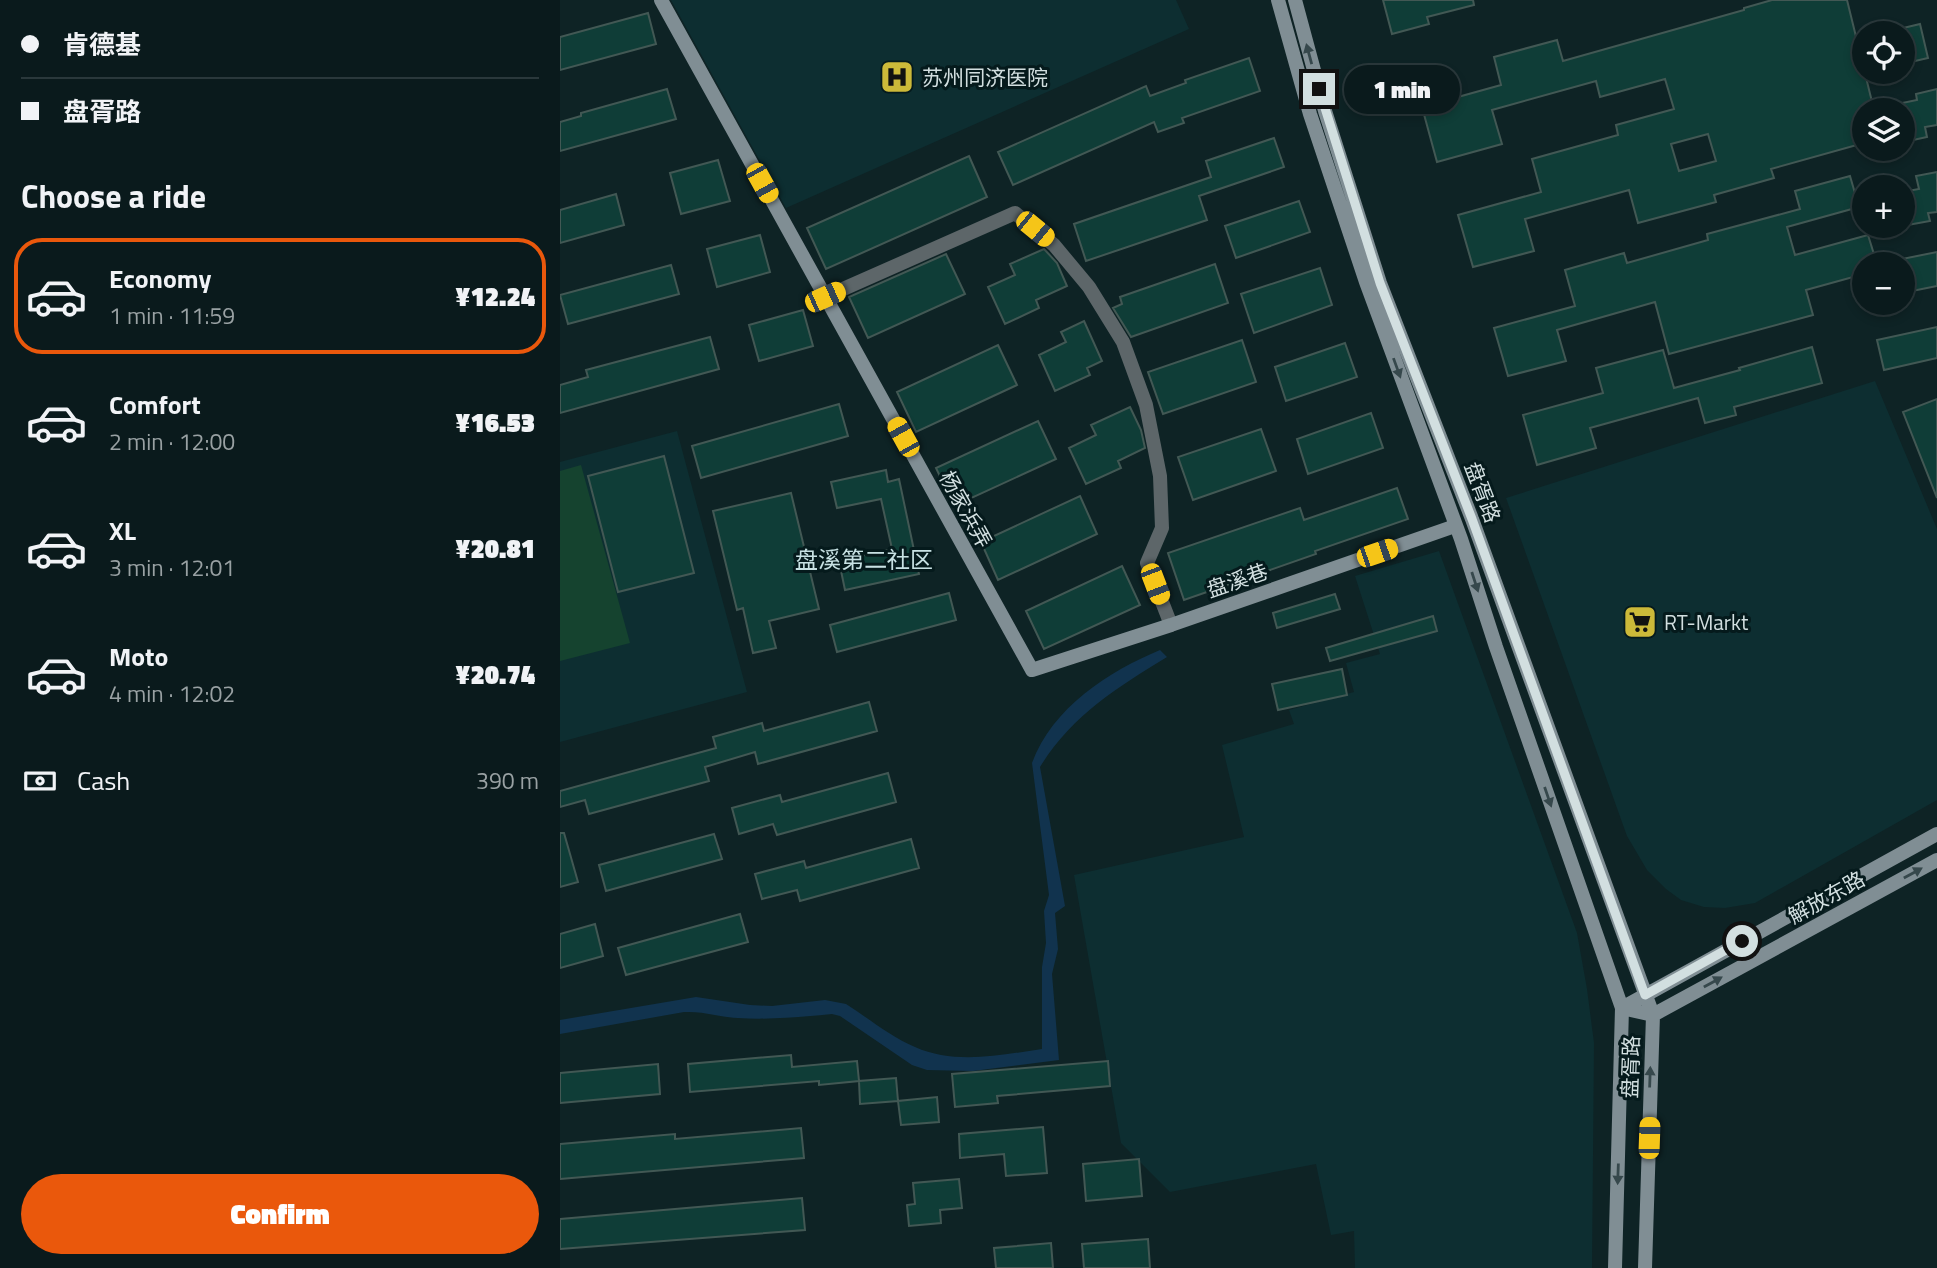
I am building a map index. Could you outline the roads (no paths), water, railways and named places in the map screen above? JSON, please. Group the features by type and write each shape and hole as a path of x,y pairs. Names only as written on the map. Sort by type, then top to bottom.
{"main road":[{"name":"杨家浜弄","path":"661,0 1031,670"},
{"name":"盘胥路","path":"1278,0 1310,114 1366,282 1461,539 1622,1008 1615,1268"},
{"name":"盘胥路","path":"1295,0 1325,111 1380,283 1472,519 1653,1015 1645,1268"},
{"name":"盘溪巷","path":"1031,670 1171,625 1455,526"},
{"name":"解放东路","path":"1645,995 1937,834"},
{"name":"解放东路","path":"1653,1015 1937,860"},
{"name":"盘胥路","path":"1622,1008 1645,995"},
{"path":"1622,1008 1653,1015"}],"street":[{"path":"825,297 1015,214 1054,245 1089,287 1123,342 1146,405 1160,477 1162,528 1147,563 1171,625"}],"water":[{"path":"1160,650 1167,657 1097,704 1066,733 1040,767 1065,906 1055,913 1058,949 1052,974 1059,1060 973,1071 927,1070 912,1065 840,1016 832,1014 750,1019 684,1012 560,1034 560,1020 696,997 772,1006 825,1000 846,1004 897,1038 915,1047 946,1056 978,1057 1042,1049 1042,967 1046,943 1044,911 1049,895 1032,763 1053,725 1084,694 1121,669"}],"place":[{"name":"苏州同济医院","path":"897,77"},
{"name":"RT-Markt","path":"1640,622"}],"district":[{"name":"盘溪第二社区","path":"864,559"}]}
